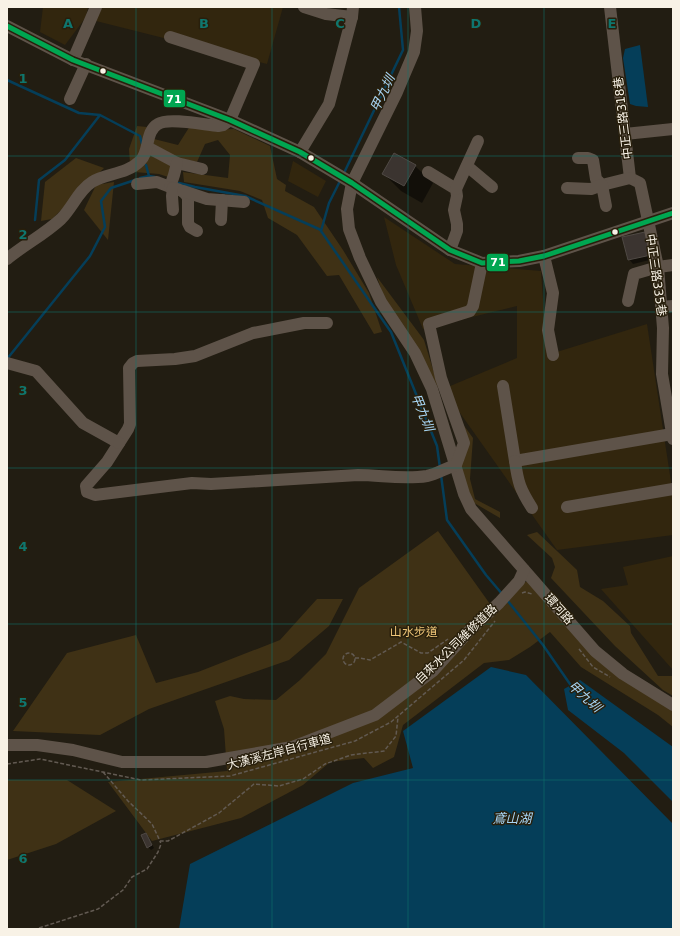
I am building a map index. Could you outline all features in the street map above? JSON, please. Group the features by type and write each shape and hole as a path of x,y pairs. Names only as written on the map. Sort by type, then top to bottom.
{"street":[{"path":"72,60 96,7"},
{"path":"300,152 329,104 352,12 326,14 304,7"},
{"name":"環河路","path":"415,7 417,31 414,52 397,92 350,182 347,209 349,229 360,258 382,302 415,353 432,389 451,466 471,509 521,576 595,651 623,674 673,705"},
{"name":"中正三路318巷","path":"610,7 630,178"},
{"path":"7,26 72,60 86,64 230,120 300,152 350,182 450,250 482,263 519,261 544,256 673,213"},
{"path":"7,259 60,219 88,185 94,180 118,174 131,168 139,162 143,157 152,131 158,123 187,122 222,126 230,120 254,64 170,38"},
{"path":"70,100 86,64"},
{"path":"625,134 673,129"},
{"path":"450,250 457,232 454,210 457,196 456,189 478,141"},
{"path":"147,147 177,163 202,169"},
{"path":"578,158 588,158 593,160 596,179 602,185 606,206"},
{"path":"173,210 172,196 177,163"},
{"path":"466,166 492,187"},
{"path":"428,172 456,189"},
{"path":"567,188 591,189 630,178 640,183 648,221"},
{"path":"136,184 157,182 174,186 207,199 244,202"},
{"path":"174,186 188,198 188,223 190,227 197,231"},
{"path":"221,220 222,200"},
{"name":"中正三路335巷","path":"648,221 667,306 663,328 662,374 672,436"},
{"path":"544,256 553,294 548,330 554,355"},
{"path":"327,323 304,323 253,333 195,356 175,359 137,361 133,363 129,368 130,424 126,435 107,462 86,486 87,492 89,494 95,494 192,483 211,484 358,475 410,478 433,474 451,466 464,443 441,378 429,324 470,311 473,306 482,263"},
{"path":"628,301 634,274 658,267 673,265"},
{"name":"中正三路335巷","path":"663,328 673,336"},
{"path":"7,363 36,371 83,423 119,443"},
{"path":"503,386 518,483 532,508"},
{"path":"515,461 672,436"},
{"path":"567,507 673,489"},
{"name":"自來水公司維修道路","path":"7,746 37,745 73,750 122,762 206,762 292,747 376,715 432,671 470,630 499,603 521,576"}],"path":[{"name":"大漢溪左岸自行車道","path":"7,764 40,759 141,780 230,776 355,741 398,717 464,660 496,620"},
{"path":"355,658 355,662 351,665 347,665 343,660 343,656 348,653 354,654 355,658 370,660 401,642 421,653 428,653 448,638 456,645"},
{"path":"160,841 168,841 220,813 254,784 279,786 303,779 325,764 351,755 384,751 396,736 398,717"},
{"path":"39,928 98,909 123,890 132,877 147,869 158,852 161,844 152,824 128,801 103,772"}],"shaded area":[{"path":"43,7 88,7 86,17 65,45 40,32"},
{"path":"100,7 283,7 267,64 96,21"},
{"path":"293,161 326,181 318,197 288,181"},
{"path":"384,217 455,264 541,271 547,355 647,324 673,495 673,535 557,550 443,389 517,358 517,306 423,329 396,265"},
{"path":"673,556 673,670 601,589 628,585 623,567"}],"green space":[{"path":"137,126 147,127 139,157 130,164 129,149"},
{"path":"190,126 212,130 234,129 270,146 277,179 286,185 285,191 314,207 343,250 369,293 382,332 374,334 339,275 327,276 297,235 268,218 262,200 240,191 184,182 183,172 228,178 230,155 218,140 205,144 197,162 179,158 153,147 154,139 178,145"},
{"path":"149,151 173,165 171,178 159,174 134,172"},
{"path":"76,158 104,168 52,219 41,221 45,182"},
{"path":"114,182 108,240 84,210 96,185"},
{"path":"377,277 424,340 439,389 385,300"},
{"path":"462,423 473,438 470,479 475,499 500,512 500,518 469,500 458,465"},
{"name":"山水步道","path":"438,531 495,611 521,584 528,581 599,662 673,708 673,727 658,715 581,667 550,632 509,660 484,663 403,725 394,757 373,768 364,758 330,762 303,785 241,818 152,841 108,782 227,771 224,729 215,701 230,696 244,699 276,700 300,680 326,654 359,588"},
{"path":"537,532 577,570 580,587 603,601 630,626 631,633 658,676 673,676 673,696 663,690 615,646 551,578 555,567 552,558 527,535"},
{"path":"317,599 343,599 329,626 289,660 149,709 100,735 13,731 67,653 136,635 156,683 198,672 280,640"},
{"path":"7,780 67,780 116,811 56,844 7,860"}],"water":[{"path":"640,45 648,107 630,104 623,58 625,49"},
{"name":"鳶山湖","path":"491,667 526,675 673,824 673,929 179,929 190,864 353,783 413,768 403,731"},
{"path":"580,680 673,747 673,802 624,753 568,710 564,689"}],"building":[{"path":"394,153 416,165 404,186 382,174"},
{"path":"645,232 651,255 628,260 622,237"},
{"path":"146,833 152,845 147,848 141,835"}],"waterway":[{"name":"甲九圳","path":"344,173 403,50 399,7"},
{"path":"7,80 79,113 100,115 140,136 142,144"},
{"path":"35,220 39,180 65,160 100,115"},
{"path":"146,165 149,176"},
{"path":"140,178 149,176 155,177"},
{"name":"甲九圳","path":"341,179 329,203 321,231 391,332 437,446 440,468"},
{"path":"7,359 90,256 105,227 101,201 111,188 135,180"},
{"path":"179,183 245,196 321,230"},
{"name":"甲九圳","path":"441,475 447,520 486,575 503,595"},
{"name":"甲九圳","path":"507,600 543,645 572,687"}],"transit line":[{"name":"71","path":"7,26 73,60 230,120 300,152 352,183 450,250 482,263 519,261 544,256 673,213"}]}
